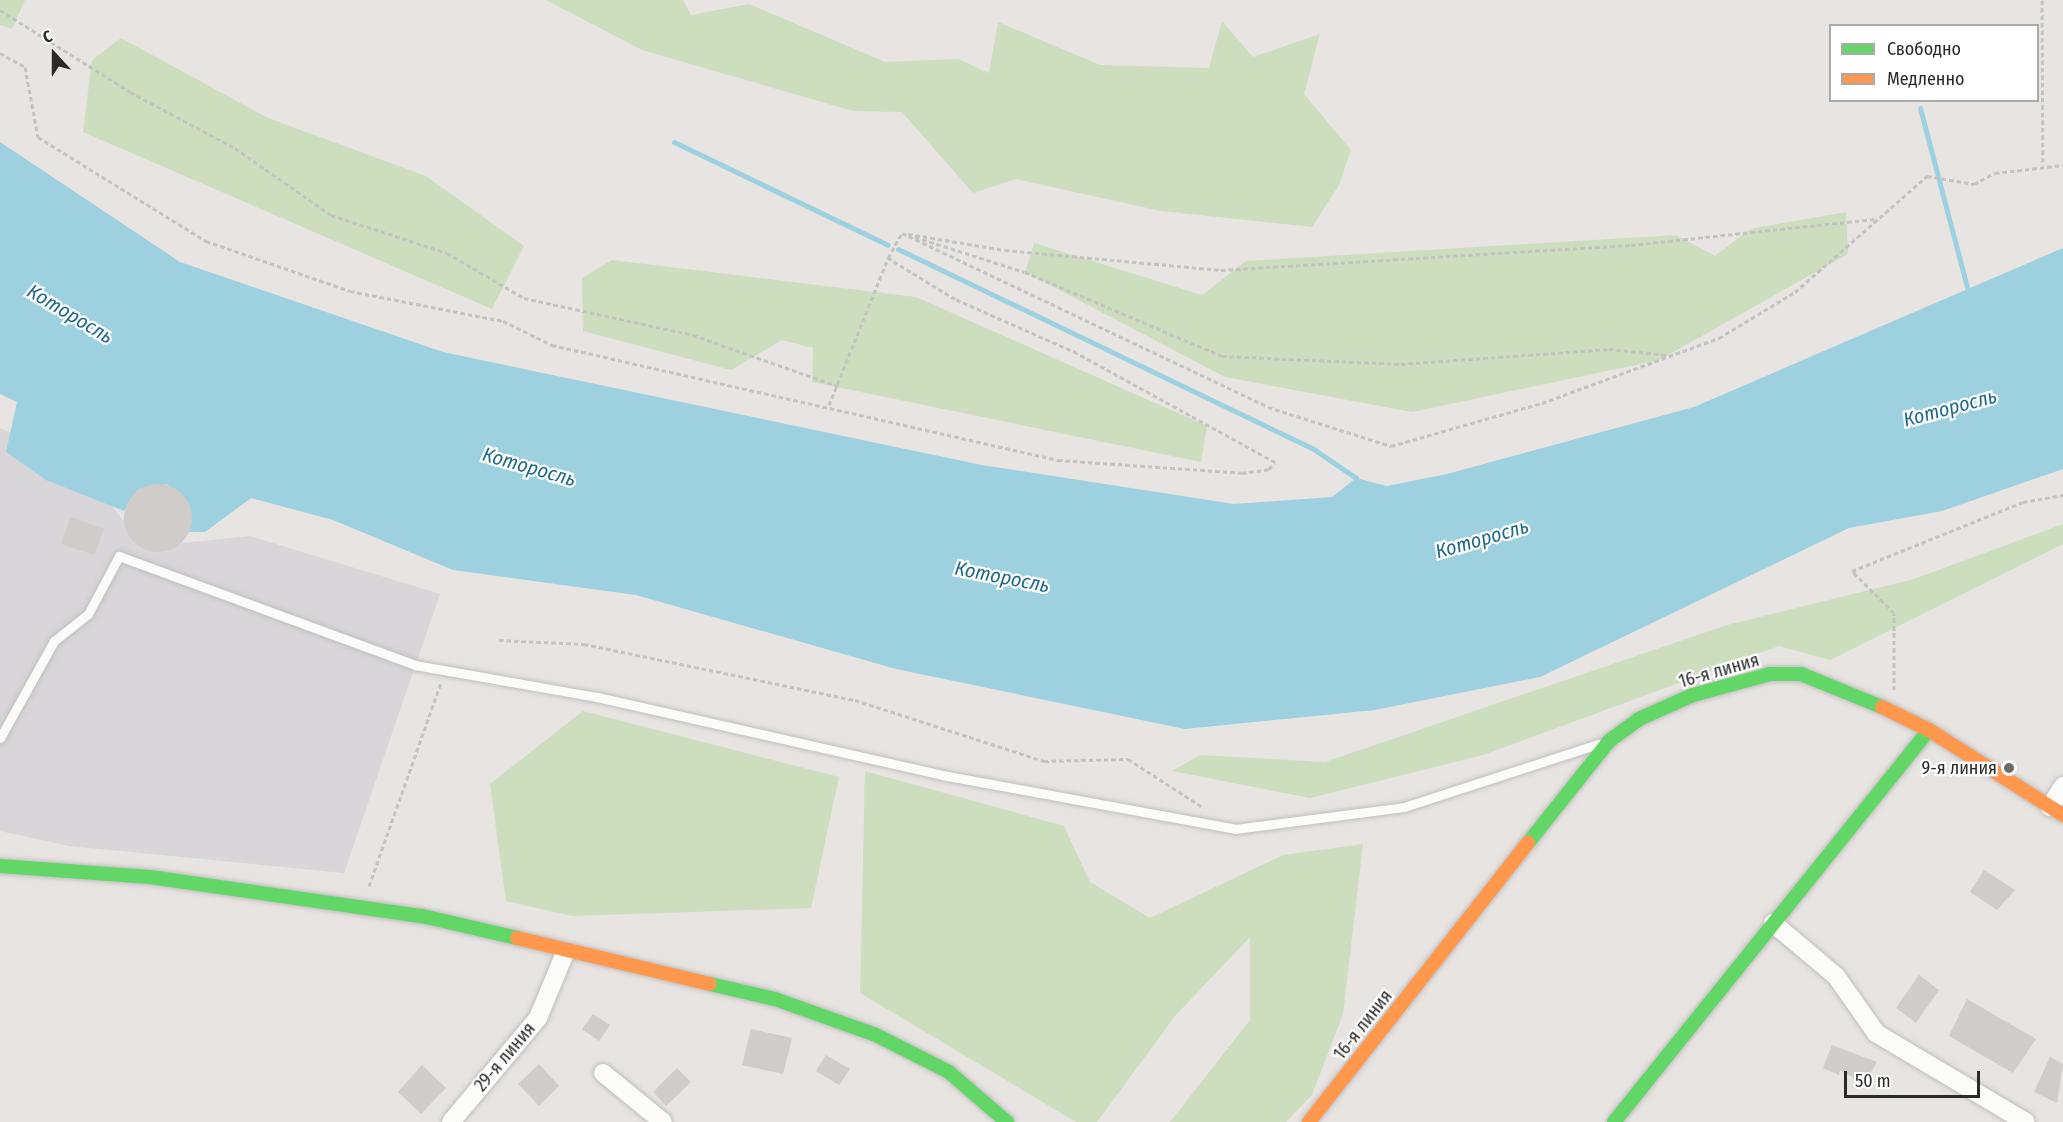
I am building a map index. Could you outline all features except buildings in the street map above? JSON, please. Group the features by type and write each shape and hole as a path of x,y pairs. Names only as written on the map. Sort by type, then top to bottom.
{"street":[{"name":"16-я линия","path":"1310,1122 1609,741 1639,719 1694,695 1770,674 1801,674 1881,705 1929,730 2057,811"},
{"path":"1614,1122 1929,730"},
{"path":"2057,811 2063,786"},
{"path":"0,866 150,878 422,916 566,953 776,999 876,1035 949,1072 1007,1122"},
{"path":"1773,923 1836,976 1876,1033 2026,1122"},
{"name":"29-я линия","path":"452,1122 538,1018 566,953"},
{"path":"603,1074 663,1122"}],"lane":[{"path":"0,738 54,641 88,614 119,556 375,651 446,670 619,702 942,775 1235,829 1404,807 1609,741"}],"path":[{"path":"2042,0 2043,165"},
{"path":"0,10 130,92 235,148 332,215 447,253 524,298 693,335 838,386"},
{"path":"0,52 25,66 38,137 206,241 350,291 503,321 552,345 829,405 1058,460 1242,473 1269,469 1275,462 1077,353 955,299 888,258"},
{"path":"902,233 1268,407 1391,446 1542,403 1719,338 1795,292 1927,176 1974,184 1995,173 2043,165 2063,165"},
{"path":"902,233 1005,250 1221,270 1631,244 1877,218"},
{"path":"829,405 888,258 902,233"},
{"path":"902,233 1025,272 1222,356 1401,363 1609,349 1671,355"},
{"path":"1881,705 1898,685 1894,613 1852,571 2023,502 2063,495"},
{"path":"499,640 584,644 855,700 1044,761 1128,759 1206,810"},
{"path":"361,908 446,670"}],"shaded area":[{"path":"0,428 85,467 123,521 128,500 138,489 167,484 189,503 192,517 182,543 250,536 440,594 344,873 69,846 0,831"}],"green space":[{"path":"0,0 25,0 12,29 0,25"},
{"path":"546,0 683,0 691,15 749,4 885,62 958,59 989,73 998,22 1100,65 1209,68 1222,21 1253,57 1320,34 1304,94 1351,150 1339,185 1312,227 1161,211 1016,179 973,193 902,112 853,111 642,50"},
{"path":"121,38 268,118 426,176 524,246 492,309 83,132 92,60"},
{"path":"1846,212 1848,254 1659,360 1412,412 1225,377 1025,272 1034,243 1202,295 1246,261 1676,235 1715,256 1750,229"},
{"path":"612,260 916,297 1207,426 1201,462 812,382 813,348 782,340 731,370 583,331 582,278"},
{"path":"2063,524 2063,544 1830,660 1779,646 1483,755 1310,798 1172,771 1200,755 1325,762 1727,625 1914,579"},
{"path":"583,711 839,777 811,908 572,916 506,901 490,784"},
{"path":"865,771 1064,826 1090,882 1150,918 1283,855 1363,844 1343,1014 1312,1095 1286,1122 1170,1122 1250,1020 1250,937 1175,1016 1097,1122 1076,1122 860,993"}],"water":[{"name":"Которосль","path":"0,142 180,262 443,352 982,465 1234,504 1332,497 1356,478 1387,486 1447,474 1694,407 2063,248 2063,469 1942,511 1849,528 1540,677 1375,710 1185,729 896,669 636,595 453,570 333,520 251,498 205,532 189,532 189,503 167,484 138,489 124,511 46,480 6,452 17,402 0,394"}],"waterway":[{"path":"1920,108 1969,295"},
{"path":"674,142 888,245"},
{"path":"898,249 1315,450 1356,478"}],"traffic: fast":[{"path":"1528,843 1609,741 1639,719 1693,695 1770,674 1801,674 1882,707"},
{"path":"1614,1122 1929,730"},
{"path":"0,866 150,877 422,916 517,938"},
{"path":"710,984 775,999 876,1035 949,1072 1007,1122"}],"traffic: slow":[{"path":"1882,707 1929,730 2063,815"},
{"path":"1309,1122 1528,843"},
{"path":"517,938 710,984"}],"place":[{"name":"9-я линия","path":"2009,768"}]}
